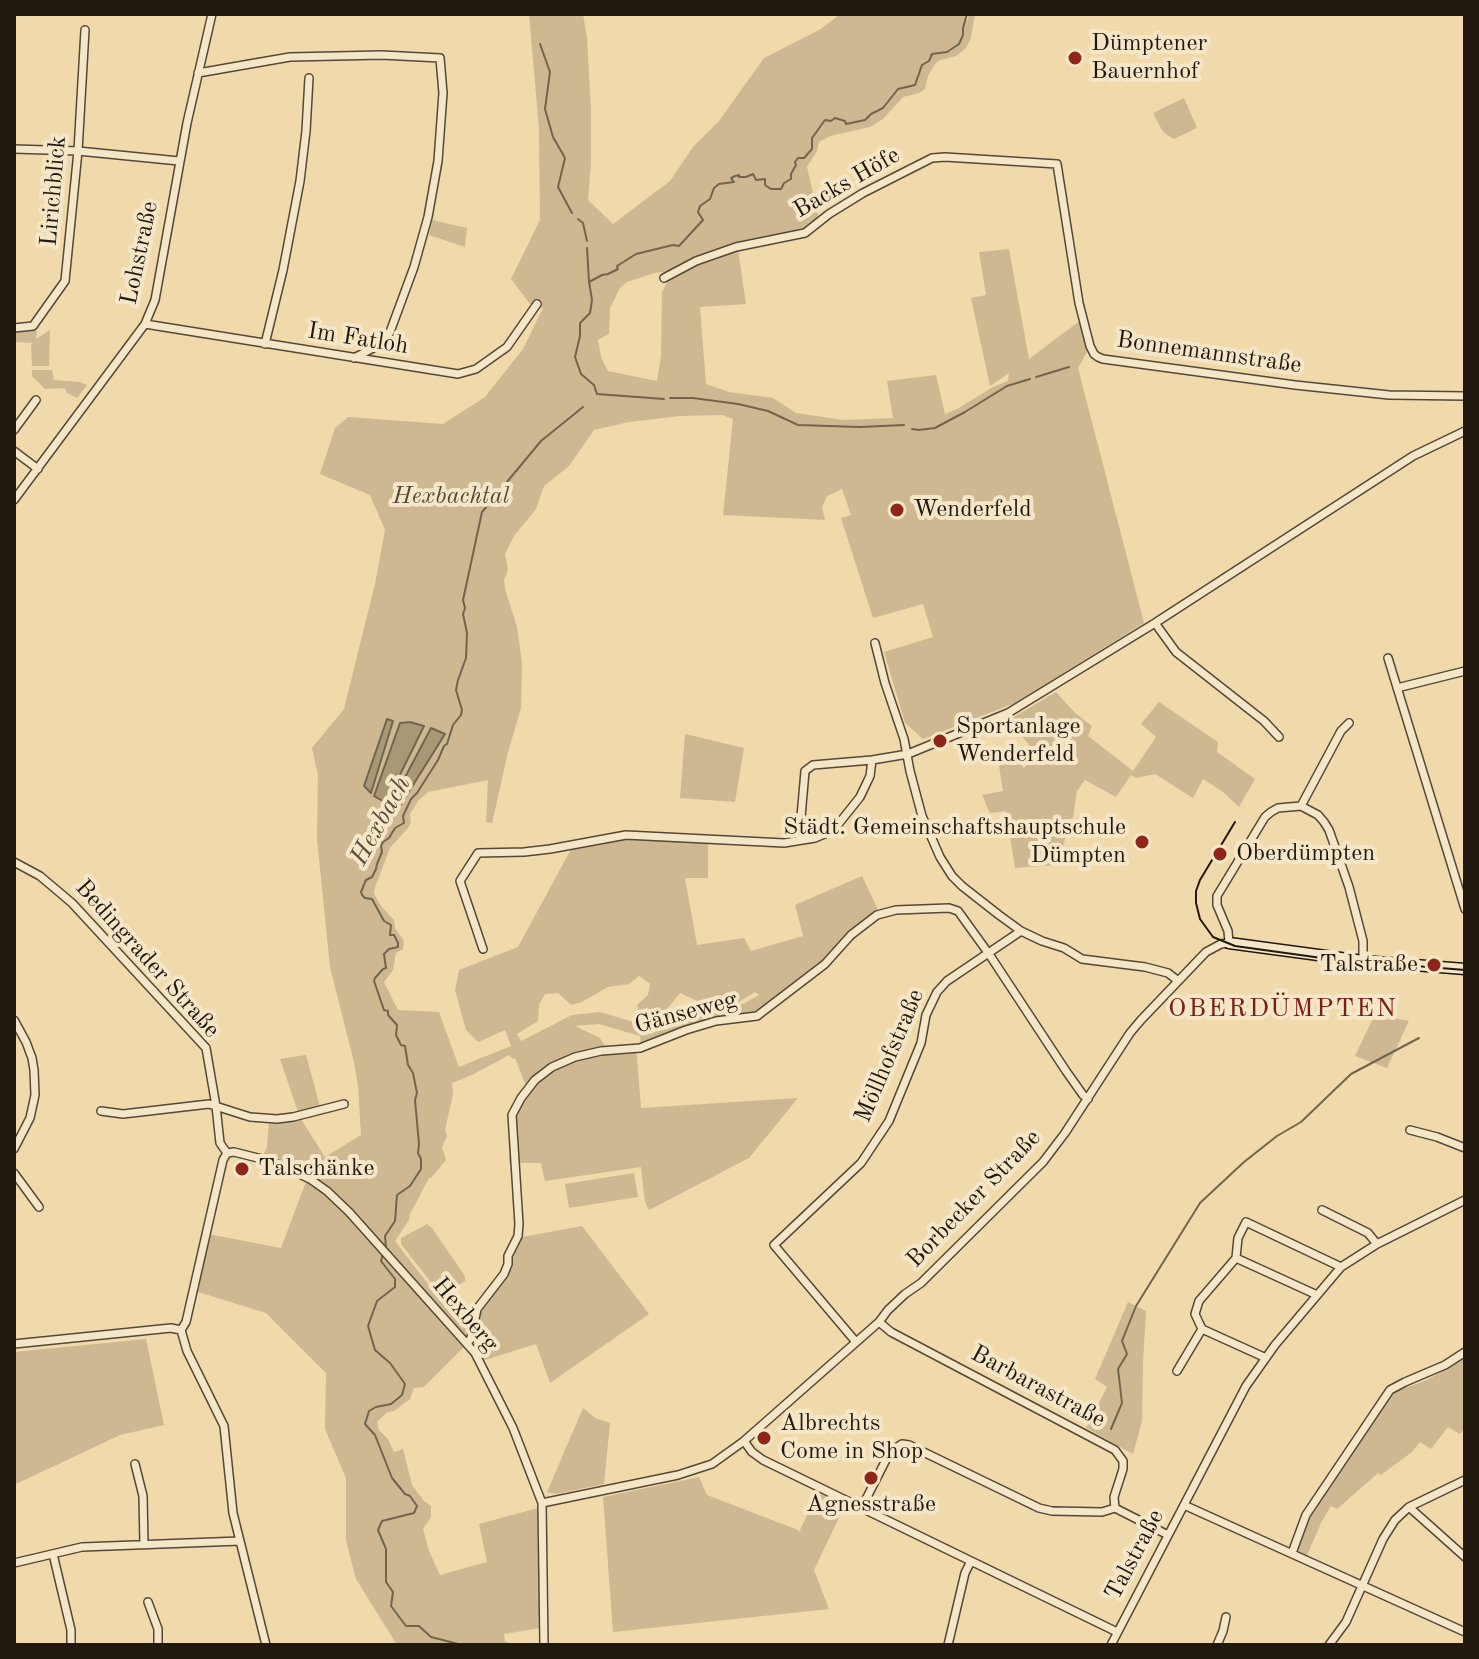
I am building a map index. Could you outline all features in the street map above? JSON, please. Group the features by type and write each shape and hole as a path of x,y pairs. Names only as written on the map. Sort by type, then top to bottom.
{"street":[{"name":"Lohstraße","path":"14,500 145,324 155,300 179,161 212,14"},
{"name":"Lirichblick","path":"14,328 33,326 65,281 78,151 85,30"},
{"path":"198,73 290,57 382,55 440,58 443,93 438,161 417,257 390,332 377,346 354,358"},
{"path":"265,344 300,181 309,78"},
{"path":"14,149 78,151 179,161"},
{"name":"Backs Höfe","path":"664,278 696,261 736,247 805,233 863,193 932,158 1057,164"},
{"name":"Bonnemannstraße","path":"1057,164 1079,303 1090,346 1098,357 1389,395 1465,396"},
{"name":"Im Fatloh","path":"145,324 453,374 470,371 488,362 507,347 537,304"},
{"path":"14,430 36,400"},
{"path":"799,840 805,771 813,765 908,754 1008,713 1155,623 1413,456 1465,431"},
{"path":"14,451 38,469"},
{"path":"1155,623 1176,652 1264,721 1279,737"},
{"path":"875,643 908,754 922,816 940,857 962,886 1021,931 1064,948 1082,959 1145,967 1168,973 1177,980"},
{"path":"1388,658 1465,909"},
{"path":"1397,688 1465,671"},
{"path":"1301,806 1341,731 1349,723"},
{"path":"483,949 460,881 478,853 550,849 626,835 784,843 815,838 840,822 860,797 870,776 872,760"},
{"path":"1363,961 1360,927 1329,830 1318,815 1301,806 1278,808 1265,817 1219,891 1217,905 1228,931 1229,943 1363,961 1465,969"},
{"name":"Bedingrader Straße","path":"14,862 40,876 64,895 203,1045 207,1052 220,1143 227,1153"},
{"name":"Gänseweg","path":"467,1344 477,1309 504,1274 508,1256 518,1236 512,1115 540,1075 575,1057 640,1048 716,1021 757,1016 825,964 851,935 877,915 896,910 949,908 958,911 989,954"},
{"name":"Möllhofstraße","path":"856,1342 774,1245 861,1163 889,1121 921,1043 926,1015 937,992 947,981 1021,931"},
{"name":"Borbecker Straße","path":"542,1503 704,1468 744,1441 879,1322 905,1294 921,1283 1043,1162 1130,1033 1206,952 1229,943"},
{"path":"989,954 1088,1099"},
{"path":"14,1020 29,1048 35,1081 30,1118 14,1149"},
{"path":"101,1111 123,1114 206,1104 269,1120 344,1104"},
{"path":"1410,1130 1465,1148"},
{"path":"227,1153 186,1322 181,1330 187,1351 224,1426 233,1513 266,1645"},
{"name":"Hexberg","path":"227,1153 262,1159 310,1179 327,1191 482,1364 513,1428 542,1503 544,1645"},
{"path":"14,1173 39,1207"},
{"name":"Talstraße","path":"1111,1645 1246,1386 1266,1358 1341,1267 1377,1244 1465,1200"},
{"path":"1322,1210 1368,1233 1377,1244"},
{"path":"1266,1358 1202,1329 1195,1314 1199,1301 1236,1258 1238,1238 1246,1222 1341,1267"},
{"path":"1236,1258 1317,1295"},
{"name":"Barbarastraße","path":"879,1322 891,1332 1115,1450 1123,1461 1114,1497 1115,1508"},
{"path":"14,1344 171,1328 181,1330"},
{"path":"1177,1371 1202,1329"},
{"path":"1292,1553 1306,1515 1390,1390 1445,1365 1465,1352"},
{"path":"744,1441 763,1460 1117,1632"},
{"path":"862,1507 890,1452 902,1444 1039,1508 1102,1512 1115,1508 1168,1535"},
{"path":"135,1464 143,1496 144,1545"},
{"path":"1329,1645 1346,1622 1383,1539 1395,1520 1409,1507 1465,1480"},
{"path":"1184,1505 1465,1632"},
{"path":"1409,1507 1465,1557"},
{"path":"14,1563 82,1547 240,1541"},
{"path":"53,1554 71,1630 71,1645"},
{"path":"948,1645 965,1573 971,1561"},
{"path":"148,1602 158,1629 158,1645"},
{"path":"1217,1645 1226,1617"}],"green space":[{"name":"Hexbachtal","path":"529,14 583,14 591,111 588,200 613,224 670,181 693,147 719,121 764,58 821,29 840,14 967,14 966,22 969,14 975,14 966,48 956,56 935,64 925,89 903,97 883,119 870,127 830,136 819,142 807,167 819,219 812,225 773,238 627,282 620,288 610,308 609,334 598,340 601,357 608,371 657,381 661,356 662,292 669,279 697,263 738,250 746,304 700,307 706,384 729,392 773,398 796,413 844,420 893,418 887,381 936,375 945,414 1008,381 1009,373 990,386 971,298 986,295 979,252 1009,249 1029,359 1081,320 1088,350 1078,368 1144,623 1015,703 923,739 905,723 884,652 933,637 923,604 873,618 841,518 851,515 842,489 827,496 822,507 825,520 723,515 733,419 722,415 680,416 594,430 569,466 544,486 536,509 514,536 505,554 508,570 505,589 517,627 522,663 521,708 492,823 486,822 488,780 428,792 410,814 408,828 390,848 375,887 374,894 394,920 395,928 404,941 403,949 396,953 393,970 384,982 398,1010 439,1012 459,1067 511,1046 505,1030 478,1042 466,1030 455,990 459,970 518,947 576,840 630,831 708,837 708,878 685,878 697,945 744,938 751,951 803,936 795,905 862,876 881,916 774,1008 770,1005 758,1012 641,1046 640,1036 599,1024 575,1026 600,1038 606,1048 636,1045 641,1108 798,1098 749,1158 649,1210 645,1202 641,1167 545,1181 541,1163 509,1163 510,1121 526,1086 515,1058 509,1055 452,1083 453,1094 445,1130 447,1136 442,1147 446,1160 429,1178 395,1241 451,1314 463,1325 504,1279 522,1237 582,1226 649,1314 550,1383 536,1344 482,1361 472,1339 424,1387 414,1388 410,1399 394,1411 387,1412 377,1422 394,1452 403,1449 412,1485 431,1506 431,1517 423,1529 440,1575 487,1562 479,1524 538,1508 540,1628 504,1634 505,1641 511,1645 397,1645 356,1579 346,1540 346,1478 325,1429 326,1373 266,1313 195,1291 208,1234 281,1248 307,1179 262,1158 267,1147 269,1121 299,1116 325,1157 361,1135 354,1062 330,967 317,839 318,775 312,748 344,709 385,530 370,495 320,474 335,428 348,417 443,424 485,397 523,349 543,308 530,304 511,279 540,220 539,129","holes":["639,976 650,984 648,995 637,1005 641,1018 663,1014 680,993 708,1006 737,1003 755,992 759,995 743,1004 686,1010 644,1025 600,1012 572,1015 521,1041 517,1034 538,1021 539,1005 545,994 558,993 571,1005 608,987 629,984"]},
{"path":"1184,98 1197,128 1174,139 1162,130 1153,113"},
{"path":"432,220 467,228 465,247 429,235"},
{"path":"30,328 37,332 36,339 50,330 49,366 32,366 33,343 14,342 14,332"},
{"path":"32,370 52,370 54,380 87,385 77,398 67,393 65,388 45,389 32,376"},
{"path":"1056,692 1092,726 1088,736 1133,771 1156,737 1141,724 1159,702 1218,742 1217,752 1255,779 1239,807 1203,779 1193,798 1155,774 1136,778 1131,775 1116,797 1085,780 1077,791 1073,817 1056,865 1015,868 1006,811 990,813 982,795 1003,791 999,766 1011,754 1024,768 1037,755 1009,720"},
{"path":"685,734 744,748 735,802 680,798"},
{"path":"1375,1014 1409,1021 1387,1068 1355,1056"},
{"path":"306,1055 321,1110 299,1115 280,1059"},
{"path":"634,1173 638,1197 569,1208 565,1184"},
{"path":"427,1224 465,1276 465,1281 446,1294 441,1295 401,1244 401,1238"},
{"path":"1128,1302 1146,1311 1142,1421 1133,1454 1086,1428 1107,1387 1095,1379"},
{"path":"146,1339 164,1425 120,1435 14,1485 14,1352"},
{"path":"1465,1358 1465,1427 1460,1434 1448,1427 1431,1449 1420,1442 1412,1452 1381,1475 1378,1473 1337,1509 1331,1506 1307,1555 1300,1553 1298,1548 1308,1520 1388,1399 1397,1391 1427,1380"},
{"path":"583,1408 595,1418 610,1423 604,1484 556,1494 547,1492"},
{"path":"699,1477 707,1495 799,1532 818,1493 845,1505 814,1570 829,1609 613,1632 603,1497"}],"shaded area":[{"path":"387,719 393,721 371,793 364,786"},
{"path":"400,723 424,726 386,803 374,796"},
{"path":"431,728 445,734 398,809 391,804"}],"waterway":[{"name":"Hexbach","path":"664,399 597,394 594,385 581,374 575,357 580,323 590,313 592,300 589,282 618,269 617,266 636,254 679,246 703,220 698,212 700,206 710,199 714,188 734,182 731,178 735,176 753,174 756,180 765,179 765,185 771,189 781,189 791,179 798,158 804,158 812,149 812,138 825,120 835,118 846,124 865,120 883,108 898,89 915,85 922,65 929,61 932,54 947,52 959,44 967,14"},
{"path":"540,44 550,72 545,109 553,137 565,158 558,187 572,213"},
{"path":"578,219 583,223 587,241"},
{"path":"587,248 589,282"},
{"name":"Hexbach","path":"1036,377 1069,367"},
{"name":"Hexbach","path":"912,429 935,428 1007,386 1030,379"},
{"name":"Hexbach","path":"670,398 738,404 768,411 798,425 904,425"},
{"name":"Hexbach","path":"386,1248 385,1236 395,1221 397,1195 410,1186 421,1169 417,1093 405,1046 401,1045 396,1035 397,1025 384,1010 374,981 386,968 384,954 398,947 398,943 394,935 390,935 391,925 384,921 372,899 365,898 361,892 376,869 383,842 404,823 403,816 411,799 438,760 453,725 461,715 456,690 466,658 463,600 482,512 541,441 583,407"},
{"path":"1111,1429 1122,1403 1118,1369 1127,1354 1122,1341 1136,1306 1200,1203 1244,1162 1301,1122 1351,1074 1419,1038"},
{"name":"Hexbach","path":"383,1254 381,1261 395,1279 395,1287 377,1301 368,1326 375,1350 390,1363 405,1384 402,1395 391,1404 369,1411 365,1424 375,1435 392,1478 417,1506 414,1513 382,1521 378,1530 386,1549 386,1582 393,1592 391,1606 406,1626 419,1626 431,1637 462,1645"}],"tram line":[{"path":"1235,822 1196,891 1200,919 1213,937 1235,946 1329,959 1465,970"}],"place":[{"name":"Dümptener Bauernhof","path":"1075,58"},
{"name":"Wenderfeld","path":"897,510"},
{"name":"Sportanlage Wenderfeld","path":"940,741"},
{"name":"Städt. Gemeinschaftshauptschule Dümpten","path":"1142,842"},
{"name":"Oberdümpten","path":"1220,854"},
{"name":"Talstraße","path":"1434,965"},
{"name":"Talschänke","path":"242,1169"},
{"name":"Albrechts Come in Shop","path":"764,1438"},
{"name":"Agnesstraße","path":"871,1478"}],"district":[{"name":"OBERDÜMPTEN","path":"1283,1009"}]}
